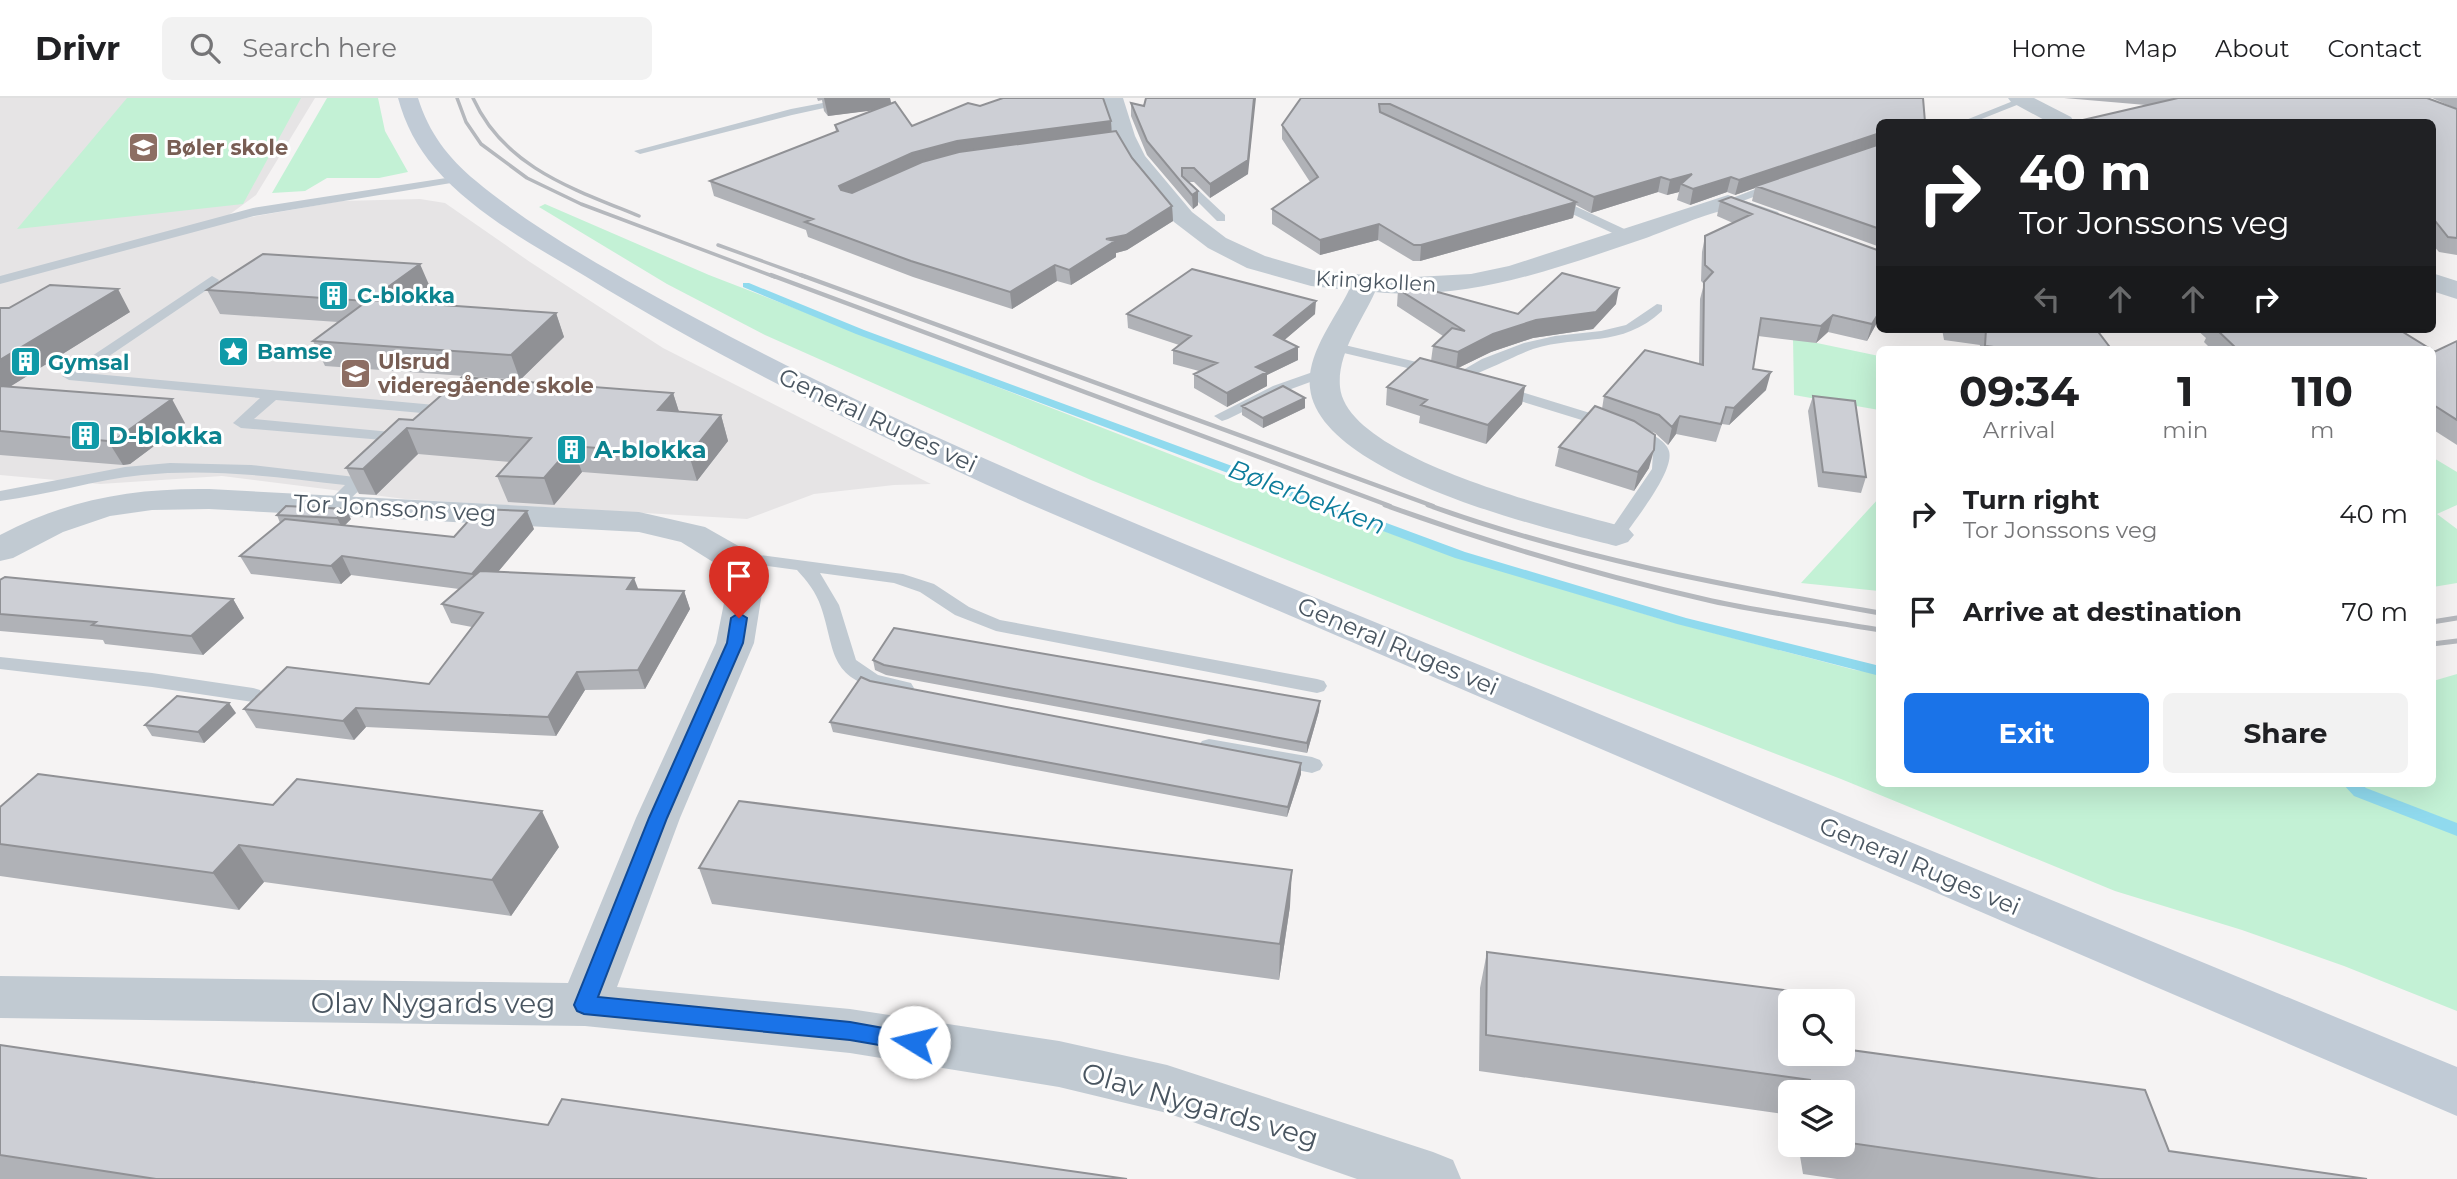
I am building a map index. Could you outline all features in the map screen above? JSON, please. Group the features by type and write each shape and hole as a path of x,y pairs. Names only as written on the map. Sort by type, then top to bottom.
{"main road":[{"name":"General Ruges vei","path":"408,98 413,119 423,137 459,179 521,225 641,300 881,426 2457,1092"}],"street":[{"name":"Kringkollen","path":"1113,98 1118,140 1177,209 1217,243 1256,262 1303,276 1365,284 1433,285 1471,282 1515,273 1728,202"},
{"path":"2020,99 2057,119"},
{"path":"1728,202 1794,226"},
{"path":"1177,209 1204,203"},
{"path":"2436,280 2457,277"},
{"path":"2436,282 2457,291"},
{"path":"1365,284 1331,359 1326,397 1340,422 1382,453 1410,469 1494,502 1616,535"},
{"name":"Tor Jonssons veg","path":"0,550 17,540 107,506 144,500 347,493 639,522 694,534 729,556"},
{"path":"584,1005 658,818 735,643 744,593 729,556"},
{"name":"Olav Nygards veg","path":"0,997 584,1005 850,1031 1059,1064 1167,1089 1433,1179"}],"lane":[{"path":"640,151 778,115 865,98"},
{"path":"1973,119 2020,99"},
{"path":"0,280 253,212 459,179"},
{"name":"Kringkollen","path":"1728,202 1792,180"},
{"path":"1536,192 1629,236"},
{"path":"0,496 141,470 182,467 256,470 347,493 435,410 69,376 212,280"},
{"path":"1458,377 1537,344 1605,336 1648,317 1657,308"},
{"path":"1222,416 1331,359 1458,377 1581,414 1648,438 1661,451 1660,469 1616,535"},
{"path":"274,394 241,423 406,437"},
{"path":"729,556 907,581 928,588 962,611 996,625 1317,686"},
{"path":"802,565 818,581 830,606 846,661 854,671 880,684 920,691"},
{"path":"0,663 152,680 253,695"},
{"path":"1186,742 1312,765"}],"shaded area":[{"name":"Ulsrud videregående skole","path":"0,98 315,98 256,195 218,223 341,201 420,199 445,203 663,348 931,484 894,485 814,494 747,519 405,499 222,476 100,484 0,475"}],"green space":[{"path":"127,98 301,98 243,204 17,229"},
{"path":"327,98 378,98 385,131 408,172 379,178 327,178 305,191 272,193"},
{"path":"545,204 709,275 1234,479 1482,565 1668,621 1855,670 1876,673 1876,787 2436,787 2436,680 2457,674 2457,1011 2344,966 2242,930 2115,891 1841,779 1525,657 1091,480 765,335 667,284 539,207"},
{"path":"1793,338 1876,355 1876,409 1794,395"},
{"path":"2436,459 2457,472 2457,505 2437,514 2457,529 2457,583 2436,586"},
{"path":"1876,501 1876,591 1801,583"}],"building":[{"path":"1003,98 1103,98 1111,121 957,141 912,153 839,186 841,190 852,193 922,162 959,152 1116,131 1132,158 1172,206 1126,235 1106,239 1115,241 1069,270 1055,265 1010,292 911,261 805,222 813,219 710,181 838,131 835,125 895,102 912,126 968,103 980,106"},
{"path":"1146,98 1254,98 1248,160 1210,184 1194,168 1182,168 1182,176 1198,191 1192,195 1147,141 1131,103 1144,106"},
{"path":"1301,98 1923,98 1925,119 1876,119 1876,134 1739,180 1731,177 1693,189 1681,184 1692,174 1670,180 1661,177 1594,197 1390,104 1379,104 1380,112 1576,202 1421,245 1414,245 1379,224 1320,240 1272,209 1318,177 1282,125"},
{"path":"2178,98 2427,98 2457,109 2457,238 2448,237 2436,222 2436,119 2087,119"},
{"path":"1876,145 1876,228 1756,186"},
{"path":"1731,197 1876,250 1876,318 1872,324 1833,315 1821,326 1761,318 1753,369 1771,372 1734,408 1726,407 1721,424 1680,416 1672,427 1659,415 1604,396 1645,350 1703,365 1704,282 1713,272 1705,265 1705,236 1752,214 1720,201"},
{"path":"263,254 420,264 370,300 556,313 511,355 313,341 367,301 207,290"},
{"path":"1192,269 1316,301 1274,335 1298,347 1256,367 1267,372 1227,393 1194,374 1217,363 1173,350 1191,336 1127,314"},
{"path":"1562,273 1619,288 1596,312 1536,320 1493,334 1458,352 1433,346 1452,328 1465,331 1398,289 1401,282 1518,314"},
{"path":"50,285 118,289 0,360 0,308 9,308"},
{"path":"1986,333 2099,333 2109,346 1985,346"},
{"path":"2220,333 2404,333 2426,346 2234,346"},
{"path":"2457,341 2457,420 2436,407 2436,351"},
{"path":"1420,358 1525,386 1488,425 1421,405 1427,400 1387,387"},
{"path":"462,377 673,393 658,410 721,415 689,455 572,446 544,478 497,476 531,438 407,428 363,469 346,468 399,419 413,420"},
{"path":"0,386 172,399 116,439 108,441 0,431"},
{"path":"1283,386 1305,398 1263,418 1242,406"},
{"path":"1813,396 1855,401 1866,477 1823,472"},
{"path":"1595,406 1634,421 1655,435 1654,450 1638,472 1559,447"},
{"path":"286,506 346,509 337,518 277,515"},
{"path":"479,509 527,511 472,574 342,556 331,566 240,556 285,519 454,537"},
{"path":"480,571 634,578 627,589 684,591 638,670 577,672 548,717 356,708 343,721 244,709 287,667 429,684 483,613 442,604"},
{"path":"5,577 233,599 191,636 92,625 96,622 0,614 0,580"},
{"path":"894,628 1320,701 1307,743 884,665 873,660"},
{"path":"861,677 870,681 1301,763 1288,807 830,722"},
{"path":"177,696 229,703 198,732 145,725"},
{"path":"38,774 273,805 297,779 542,811 492,880 239,845 213,873 0,844 0,807"},
{"path":"739,801 1292,870 1280,944 699,868"},
{"path":"1487,952 1778,989 1778,1066 1855,1066 1855,1051 2145,1090 2169,1151 2367,1179 2099,1179 1855,1144 1855,1080 1810,1080 1486,1035"},
{"path":"0,1045 548,1125 562,1099 1127,1179 156,1179 0,1155"}],"waterway":[{"name":"Bølerbekken","path":"746,285 860,332 1460,555 1682,621 1876,670"},
{"name":"Bølerbekken","path":"2354,787 2360,792 2457,830"}],"railway":[{"path":"457,98 466,122 481,144 527,178 581,204 775,277"},
{"path":"473,98 486,122 522,159 566,185 639,216"},
{"path":"718,245 806,277"},
{"path":"771,275 1390,506"},
{"path":"801,275 1433,506"},
{"path":"1385,505 1506,546 1629,581 1733,605 1876,629"},
{"path":"1428,505 1483,524 1651,569 1876,612"},
{"path":"2436,621 2457,618"},
{"path":"2436,644 2457,641"}],"place":[{"name":"Bøler skole","path":"143,147"},
{"name":"C-blokka","path":"334,295"},
{"name":"Bamse","path":"234,351"},
{"name":"Gymsal","path":"25,362"},
{"name":"Ulsrud videregående skole","path":"355,373"},
{"name":"D-blokka","path":"85,435"},
{"name":"A-blokka","path":"571,449"}],"route":[{"path":"739,618 735,643 658,818 584,1005 850,1031 914,1042"}]}
